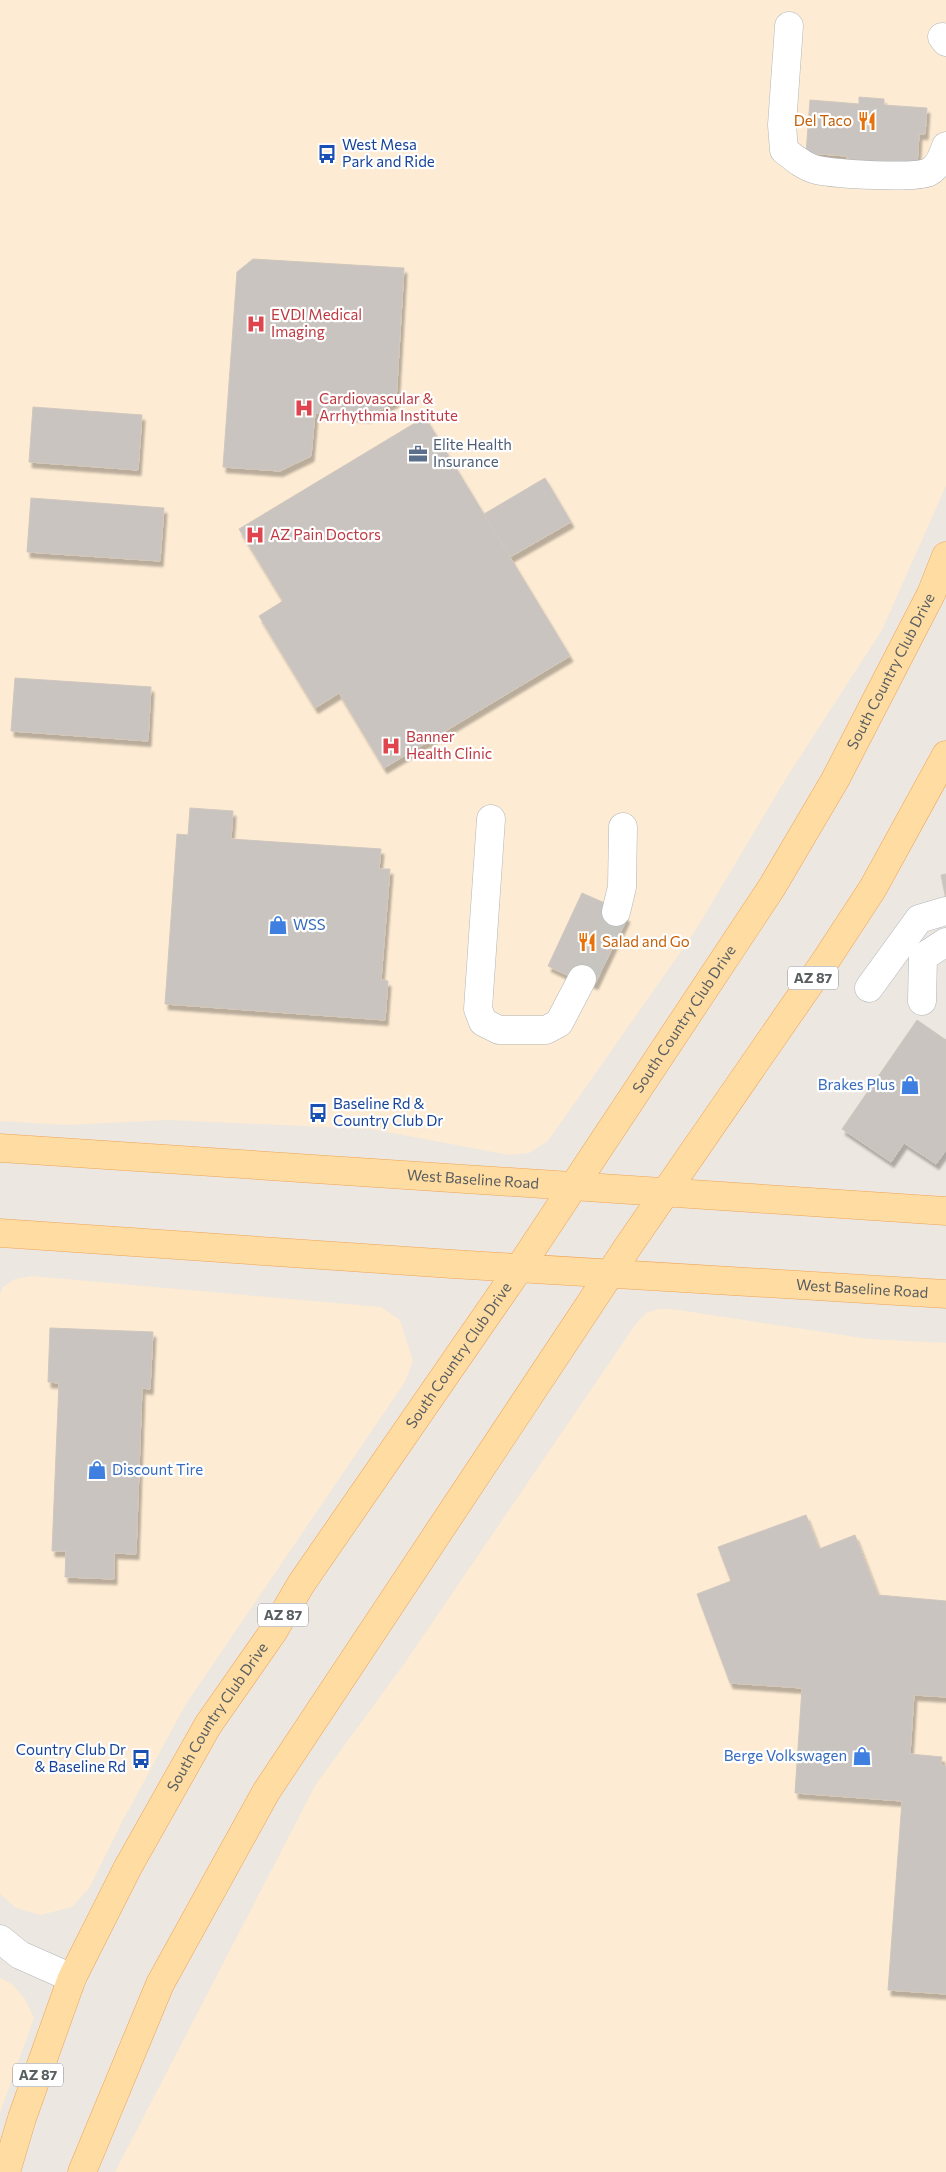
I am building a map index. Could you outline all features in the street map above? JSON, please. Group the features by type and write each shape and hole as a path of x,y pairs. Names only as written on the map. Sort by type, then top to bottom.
{"main road":[{"name":"South Country Club Drive","path":"6,2172 22,2118 72,1978 128,1867 208,1725 273,1632 301,1584 520,1267 802,838 931,594 946,556"},
{"name":"AZ 87","path":"82,2172 160,1984 266,1792 610,1274 873,888 946,758"},
{"name":"West Baseline Road","path":"0,1148 946,1211"},
{"name":"West Baseline Road","path":"0,1233 610,1274 946,1294"}],"street":[{"path":"789,26 782,126 784,150 798,162 816,170 913,176 931,171 943,156 946,146"},
{"path":"491,819 478,1009 483,1022 500,1030 546,1030 559,1023 582,979"},
{"path":"616,912 622,887 623,827"},
{"path":"870,988 919,919 946,911"},
{"path":"922,1001 923,957 946,942"},
{"path":"0,1939 20,1955 72,1978"}],"shaded area":[{"path":"0,0 946,0 946,486 882,630 787,777 694,933 548,1141 529,1153 509,1155 371,1129 168,1120 66,1125 0,1121"},
{"path":"32,1276 381,1307 400,1320 413,1361 405,1382 186,1704 122,1822 90,1887 72,1907 41,1915 16,1908 0,1894 0,1293 3,1287 15,1279"},
{"path":"659,1309 672,1309 869,1339 946,1343 946,2172 115,2172 316,1784 404,1664 635,1325 646,1313"},
{"path":"0,1978 12,1984 25,1999 34,2018 0,2113"}],"building":[{"name":"Del Taco","path":"859,97 884,99 884,105 927,108 925,134 919,134 917,166 847,160 847,156 806,153 810,100 859,104"},
{"path":"253,259 404,268 396,401 368,417 315,413 311,456 280,471 223,467 237,272"},
{"path":"33,407 142,415 138,470 29,462"},
{"path":"425,417 570,656 384,768 339,693 315,708 259,616 283,601 239,529"},
{"path":"545,478 571,522 510,557 484,514"},
{"path":"31,498 164,508 160,561 27,552"},
{"path":"15,678 151,687 148,741 11,731"},
{"name":"WSS","path":"190,808 233,811 231,839 381,849 379,869 390,869 381,980 388,981 385,1020 165,1004 177,834 188,835"},
{"path":"946,874 946,900 941,875"},
{"name":"Salad and Go","path":"582,893 607,904 627,917 595,984 574,975 573,978 548,966"},
{"name":"Brakes Plus","path":"917,1020 946,1040 946,1150 936,1164 904,1143 891,1162 842,1129"},
{"name":"Discount Tire","path":"50,1328 153,1332 150,1389 142,1388 136,1554 114,1553 114,1579 65,1577 66,1551 52,1551 59,1383 48,1382"},
{"name":"Berge Volkswagen","path":"806,1515 819,1549 855,1535 878,1595 946,1601 946,1697 914,1695 910,1754 942,1757 941,1765 946,1766 946,1994 888,1990 902,1801 795,1793 802,1688 730,1683 697,1594 731,1581 718,1547"}],"tunnel":[{"path":"582,979 616,912"}],"place":[{"name":"Del Taco","path":"867,121"},
{"name":"West Mesa Park and Ride","path":"327,154"},
{"name":"EVDI Medical Imaging","path":"256,324"},
{"name":"Cardiovascular & Arrhythmia Institute","path":"304,408"},
{"name":"Elite Health Insurance","path":"418,454"},
{"name":"AZ Pain Doctors","path":"255,535"},
{"name":"Banner Health Clinic","path":"391,746"},
{"name":"WSS","path":"278,925"},
{"name":"Salad and Go","path":"587,942"},
{"name":"Brakes Plus","path":"910,1085"},
{"name":"Baseline Rd & Country Club Dr","path":"318,1113"},
{"name":"Discount Tire","path":"97,1470"},
{"name":"Berge Volkswagen","path":"862,1756"},
{"name":"Country Club Dr & Baseline Rd","path":"141,1759"}]}
